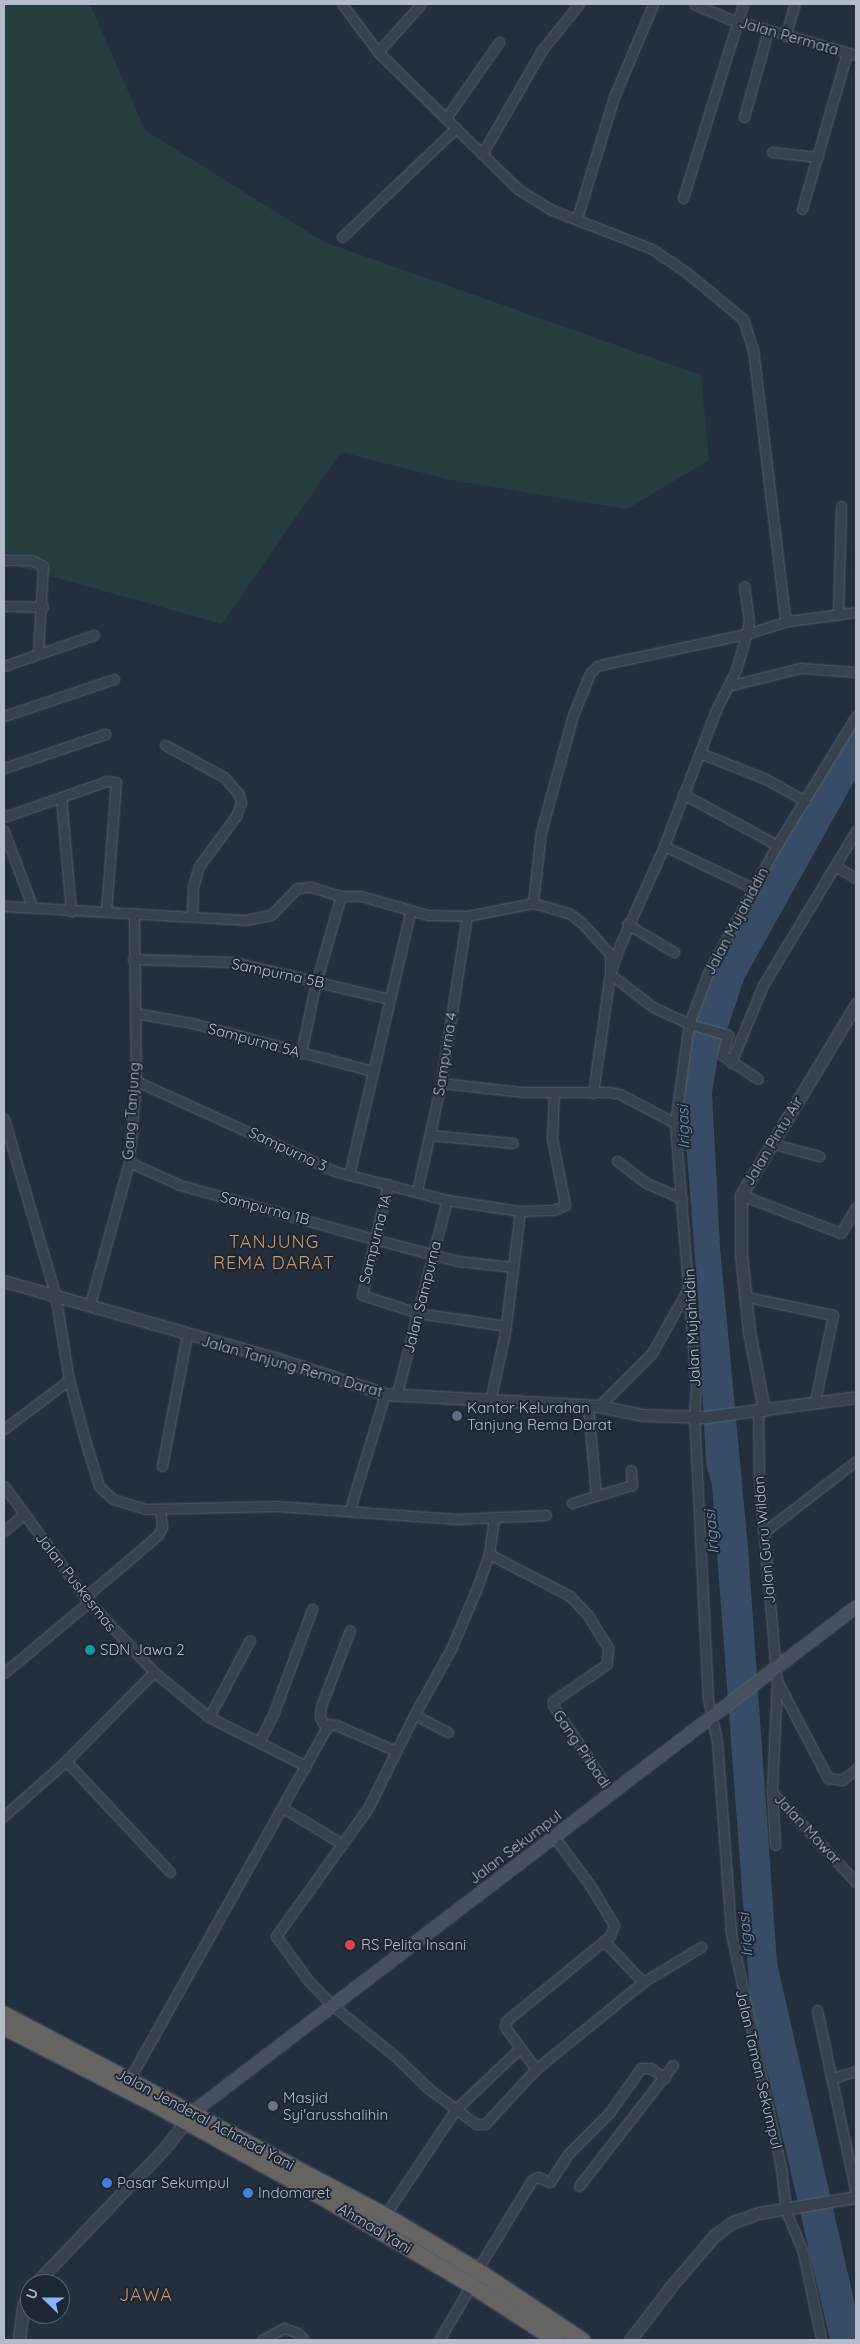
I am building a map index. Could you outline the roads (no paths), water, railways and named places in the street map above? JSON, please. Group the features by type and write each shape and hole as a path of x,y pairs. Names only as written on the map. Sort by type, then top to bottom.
{"highway":[{"name":"Jalan Jenderal Achmad Yani","path":"4,2014 130,2078 190,2116 385,2215 477,2270 582,2340"},
{"name":"Ahmad Yani","path":"4,2027 190,2116 471,2285 556,2340"}],"main road":[{"name":"Jalan Sekumpul","path":"190,2116 856,1607"}],"street":[{"path":"342,4 378,52 525,194 552,210 637,242 668,258 733,308 748,328 783,604 788,621"},
{"path":"378,52 421,4"},
{"path":"482,154 542,50 579,4"},
{"path":"577,218 614,97 652,4"},
{"name":"Jalan Permata","path":"694,4 768,31 852,54"},
{"path":"683,198 743,4"},
{"path":"785,36 795,4"},
{"path":"744,118 768,31"},
{"path":"446,118 499,42"},
{"path":"802,209 852,54"},
{"path":"342,237 456,128"},
{"path":"772,152 818,156"},
{"path":"838,614 840,506"},
{"path":"4,560 32,560 43,566 43,607 38,654"},
{"path":"610,974 627,924 664,846 683,794 728,686 746,634 749,621 744,586"},
{"path":"4,606 43,607"},
{"path":"533,903 541,832 573,715 590,673 597,666 746,634 788,621 856,612"},
{"path":"4,666 94,635"},
{"path":"728,686 800,668 856,672"},
{"path":"4,716 114,679"},
{"name":"Jalan Mujahiddin","path":"712,1718 700,1416 675,1123 694,1024 719,948 777,845 806,801 856,716"},
{"path":"4,768 105,734"},
{"path":"165,745 224,777 239,794 241,803 236,816 199,866 193,887 192,914"},
{"path":"700,753 766,778 806,801"},
{"path":"4,817 111,780 117,784 106,912"},
{"path":"683,794 777,845"},
{"path":"61,797 71,912"},
{"path":"4,831 32,906"},
{"path":"731,1064 763,985 856,831"},
{"path":"664,846 753,888"},
{"path":"835,866 856,878"},
{"path":"4,906 32,906 71,912 192,914 245,920 271,915 291,892 304,887 341,896 361,896 410,912 467,916 533,903 569,913 582,923 610,954 610,974 593,1093"},
{"path":"302,1053 316,982 341,896"},
{"path":"349,1175 410,912"},
{"name":"Gang Tanjung","path":"90,1304 129,1162 136,1081 133,959 134,913"},
{"name":"Sampurna 4","path":"417,1191 441,1083 467,916"},
{"path":"627,924 674,952"},
{"name":"Sampurna 5B","path":"133,959 233,962 390,999"},
{"path":"610,974 653,1008 728,1035 722,1056 731,1064 758,1079"},
{"name":"Jalan Pintu Air","path":"758,1411 741,1253 741,1195 770,1143 856,1004"},
{"name":"Sampurna 5A","path":"135,1013 192,1023 373,1070"},
{"name":"Sampurna 3","path":"136,1081 349,1175 447,1200 520,1211 554,1210 565,1205 552,1139 554,1092"},
{"path":"441,1083 554,1092 620,1094 675,1123"},
{"path":"4,1119 56,1293 69,1380 99,1486 123,1504 160,1509 276,1506 350,1509 456,1519 546,1515"},
{"path":"430,1135 513,1144"},
{"path":"770,1143 819,1156"},
{"name":"Sampurna 1B","path":"129,1162 180,1185 374,1239 433,1252 457,1261 514,1267"},
{"path":"617,1162 646,1183 682,1198"},
{"name":"Sampurna 1A","path":"388,1184 362,1295 418,1314"},
{"path":"741,1195 841,1233 856,1207"},
{"name":"Jalan Sampurna","path":"397,1393 447,1200"},
{"path":"490,1401 506,1326 520,1211"},
{"name":"Jalan Tanjung Rema Darat","path":"4,1281 56,1293 187,1335 275,1358 385,1394 397,1393 490,1401 594,1406 643,1415 700,1416 758,1411 815,1401 856,1397"},
{"path":"596,1496 594,1406 652,1353 690,1285"},
{"path":"747,1297 833,1315 815,1401"},
{"path":"418,1314 506,1326"},
{"path":"162,1466 187,1335"},
{"path":"4,1429 69,1380"},
{"path":"350,1509 385,1394"},
{"name":"Jalan Guru Wildan","path":"758,1411 764,1532 777,1681"},
{"path":"764,1532 856,1461"},
{"path":"572,1503 632,1485 631,1470"},
{"name":"Jalan Puskesmas","path":"4,1486 87,1600 154,1672 209,1718 306,1766"},
{"path":"4,1673 158,1535 162,1527 160,1509"},
{"path":"4,1531 24,1514"},
{"path":"494,1518 489,1554 451,1650 414,1715 368,1808 306,1898 276,1936 307,1979 333,2006 455,2110 476,2124 485,2124 536,2069 643,1982 701,1947"},
{"name":"Gang Pribadi","path":"489,1554 570,1596 587,1614 608,1648 607,1664 554,1702 553,1705 612,1794"},
{"path":"259,1742 274,1712 312,1609"},
{"path":"326,1729 320,1717 321,1706 350,1630"},
{"path":"209,1718 250,1640"},
{"path":"4,1816 66,1761 154,1672"},
{"path":"777,1681 828,1778 842,1780 856,1769"},
{"name":"Jalan Mawar","path":"777,1681 772,1792 856,1882"},
{"path":"414,1715 448,1732"},
{"name":"Jalan Taman Sekumpul","path":"712,1718 717,1741 731,1932 781,2168 803,2252 821,2339"},
{"path":"130,2078 330,1724 396,1751"},
{"path":"66,1761 170,1872"},
{"path":"772,1792 775,1845"},
{"path":"283,1808 342,1844"},
{"path":"536,2069 505,2028 508,2018 604,1941 613,1931 613,1918 554,1838"},
{"path":"604,1941 643,1982"},
{"path":"817,2010 856,2193"},
{"path":"385,2215 455,2110 519,2049"},
{"path":"579,2186 665,2078 673,2065"},
{"path":"477,2270 532,2180 538,2177 550,2182 568,2154 609,2112 641,2068 650,2068 665,2078"},
{"path":"833,2078 856,2071"},
{"path":"45,2274 164,2150 190,2116"},
{"path":"630,2340 673,2284 715,2235 733,2222 759,2213 791,2210 856,2197"},
{"path":"439,2340 471,2285"},
{"path":"19,2340 21,2324"},
{"path":"262,2340 284,2328 298,2333 304,2340"}],"water":[{"path":"856,714 856,778 744,979 718,1057 712,1093 720,1247 748,1548 777,1963 856,2309 856,2340 830,2340 750,1997 712,1485 706,1465 698,1296 682,1089 690,1035 715,965"}],"place":[{"name":"Kantor Kelurahan Tanjung Rema Darat","path":"457,1416"},
{"name":"SDN Jawa 2","path":"90,1650"},
{"name":"RS Pelita Insani","path":"350,1945"},
{"name":"Masjid Syi'arusshalihin","path":"273,2106"},
{"name":"Pasar Sekumpul","path":"107,2183"},
{"name":"Indomaret","path":"248,2193"}],"district":[{"name":"TANJUNG REMA DARAT","path":"274,1253"},
{"name":"JAWA","path":"146,2295"}],"water label":[{"name":"Irigasi","path":"683,1127"},
{"name":"Irigasi","path":"711,1532"},
{"name":"Irigasi","path":"745,1935"}]}
